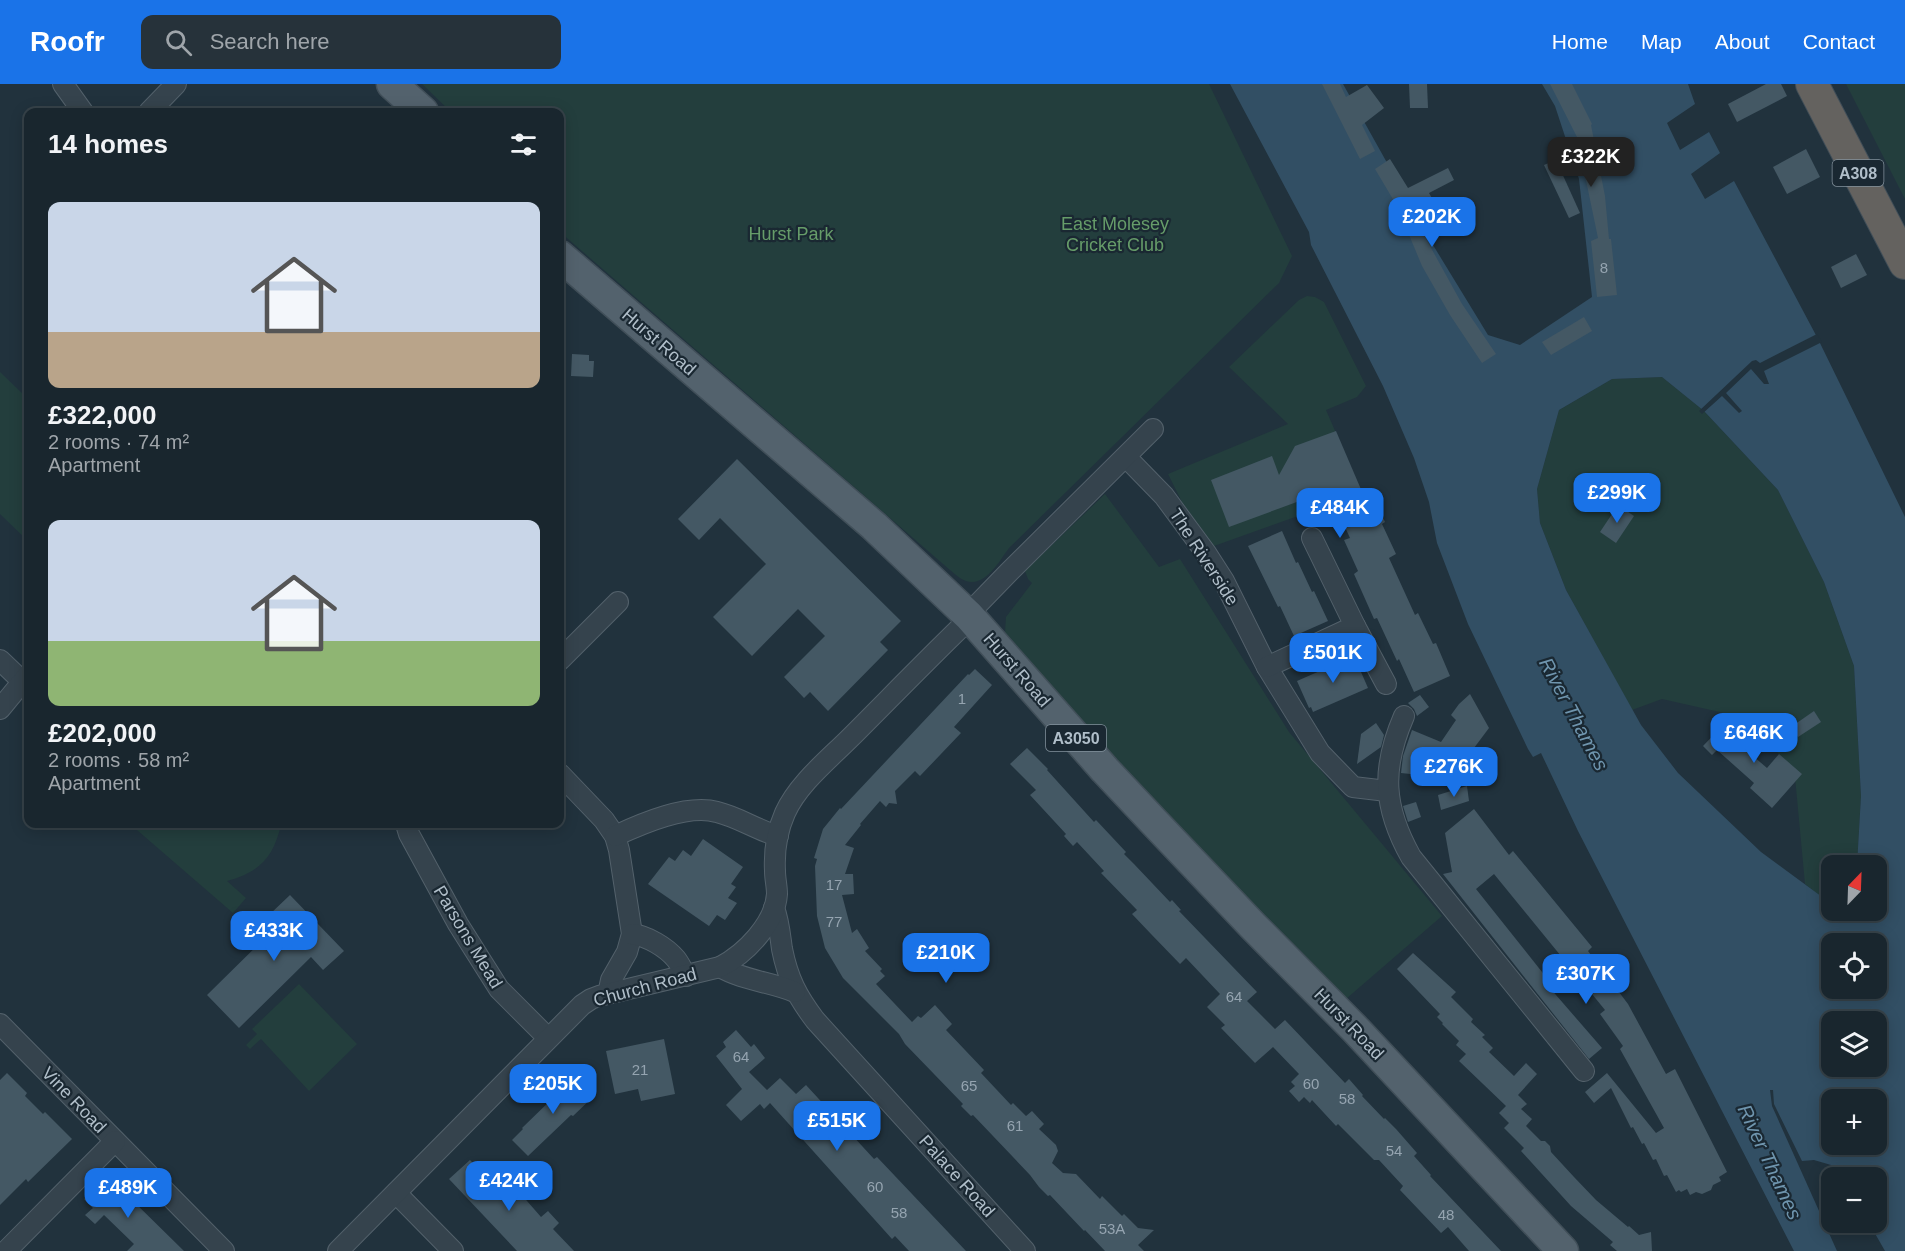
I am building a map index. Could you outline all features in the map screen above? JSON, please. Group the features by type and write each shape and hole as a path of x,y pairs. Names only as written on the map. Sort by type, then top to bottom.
{"highway":[{"name":"A308","path":"1812,84 1905,262"}],"main road":[{"path":"392,84 419,108"},
{"name":"Hurst Road","path":"564,259 874,526 969,616 1105,770 1253,926 1356,1030 1563,1251"}],"street":[{"path":"63,84 80,108"},
{"path":"153,108 176,84"},
{"name":"Church Road","path":"338,1251 582,1005 591,999 608,994 720,967 735,960 747,949 774,908 777,897 775,872 778,836 785,813 796,795 960,628 982,599 1153,429"},
{"name":"The Riverside","path":"1126,457 1164,496 1206,553 1224,581 1267,667 1320,753 1353,788 1387,791"},
{"path":"1312,538 1386,684"},
{"path":"564,656 618,602"},
{"path":"1267,667 1355,626"},
{"path":"0,660 24,678"},
{"path":"0,709 24,681"},
{"path":"1404,716 1390,755 1387,774 1387,791 1392,817 1401,838 1411,857 1584,1071"},
{"path":"564,778 604,820 615,836 621,860 632,934 627,952 611,980 608,994"},
{"path":"615,836 660,817 709,810 726,814 758,830 778,836"},
{"name":"Parsons Mead","path":"407,828 458,924 499,989 548,1038"},
{"name":"Palace Road","path":"774,908 787,971 795,992 815,1020 1025,1251"},
{"path":"632,934 641,936 672,955 678,960 686,976"},
{"path":"720,967 730,973 795,992"},
{"name":"Vine Road","path":"0,1024 224,1251"},
{"path":"6,1251 115,1141"},
{"path":"396,1193 453,1251"}],"green space":[{"name":"Hurst Park","path":"422,84 1209,84 1292,256 1279,283 1009,548 986,577 973,582 966,581 950,570 564,235 564,108 447,108"},
{"path":"1846,84 1905,84 1905,199"},
{"path":"1307,296 1324,302 1366,386 1357,397 1326,410 1362,493 1214,546 1182,502 1168,474 1288,424 1229,367 1299,300"},
{"path":"0,372 24,395 24,537 0,514"},
{"path":"1662,377 1704,411 1778,490 1824,582 1854,666 1861,796 1858,855 1821,855 1821,897 1805,884 1795,777 1755,721 1748,744 1739,735 1742,717 1662,699 1632,710 1566,590 1540,523 1537,489 1559,410 1612,379"},
{"path":"1105,494 1159,567 1180,559 1289,732 1442,916 1346,999 1182,833 1005,632 1006,617 1032,583 1025,571"},
{"path":"135,828 280,828 270,854 257,868 227,881 246,898 233,913"},
{"path":"299,984 357,1044 309,1091 261,1039 250,1049 246,1045 257,1034 252,1029"}],"water":[{"name":"River Thames","path":"1230,84 1343,84 1433,245 1488,335 1520,345 1592,297 1579,179 1555,106 1542,84 1688,84 1695,104 1667,123 1680,150 1709,132 1720,153 1691,174 1705,199 1734,181 1818,339 1905,517 1905,1251 1885,1251 1875,1233 1887,1233 1887,1167 1832,1167 1814,1160 1802,1161 1774,1104 1773,1090 1770,1090 1772,1106 1821,1215 1821,1233 1829,1233 1837,1251 1794,1251 1578,831 1541,753 1533,757 1528,749 1468,624 1437,543 1429,502 1414,458 1383,386 1311,245 1309,232","holes":["1662,377 1704,411 1778,490 1824,582 1854,666 1861,796 1858,855 1887,855 1887,921 1821,921 1821,896 1761,852 1678,773 1641,725 1566,590 1540,523 1537,489 1559,410 1612,379"]}],"pier":[{"path":"1817,334 1822,342 1764,371 1769,384 1764,384 1751,369 1726,393 1742,411 1739,413 1722,396 1702,414 1699,411 1752,361 1756,360 1760,363"}],"building":[{"path":"1322,84 1340,84 1346,97 1367,85 1384,108 1362,125 1375,151 1360,159"},
{"path":"1409,84 1427,84 1428,108 1410,108"},
{"path":"1550,84 1572,84 1592,124 1605,196 1617,295 1597,297 1591,241 1598,238 1577,137"},
{"path":"1766,84 1781,84 1787,96 1737,122 1728,104"},
{"path":"1806,149 1820,177 1787,194 1773,167"},
{"path":"1390,159 1408,188 1448,168 1454,180 1429,193 1433,200 1419,207 1430,235 1425,237 1462,304 1496,354 1482,363 1450,315 1422,266 1397,206 1375,169"},
{"path":"1556,160 1580,213 1569,218 1544,165"},
{"path":"1856,254 1867,275 1841,288 1831,267"},
{"path":"1584,317 1592,331 1551,355 1542,342"},
{"path":"572,354 589,355 589,361 594,361 593,377 571,376"},
{"path":"1336,431 1363,494 1370,490 1385,522 1382,524 1396,554 1389,558 1415,615 1418,613 1433,644 1436,643 1450,676 1414,692 1377,618 1374,619 1354,574 1358,571 1344,540 1350,538 1334,503 1318,509 1313,496 1229,527 1211,480 1272,456 1279,475 1295,446"},
{"path":"737,459 901,621 880,642 888,650 828,711 810,692 804,698 784,677 825,636 798,609 752,656 713,617 766,564 720,518 699,540 678,519"},
{"path":"1618,505 1634,516 1616,543 1600,532"},
{"path":"1282,531 1296,563 1298,562 1312,592 1314,591 1328,621 1294,636 1248,546"},
{"path":"1354,656 1368,688 1313,712 1297,681"},
{"path":"975,669 992,685 954,727 961,733 920,776 915,771 895,791 897,804 889,803 886,807 880,801 845,845 854,848 845,874 853,874 854,894 842,895 852,933 857,929 869,948 865,951 882,969 880,971 885,976 876,984 912,1022 918,1016 921,1018 935,1005 952,1024 946,1030 984,1070 981,1073 1011,1105 1013,1103 1026,1116 1032,1111 1044,1124 1039,1129 1056,1145 1058,1151 1052,1163 1063,1173 1076,1174 1100,1199 1102,1196 1138,1228 1154,1230 1138,1245 1144,1251 1105,1251 1050,1195 1048,1196 1039,1187 973,1115 971,1116 961,1106 963,1104 905,1044 899,1034 843,978 825,948 817,916 815,866 817,859 814,858 823,829 840,808"},
{"path":"1470,694 1489,728 1471,752 1467,780 1401,773 1403,756 1412,730 1441,742 1456,720 1451,715"},
{"path":"1420,695 1429,707 1417,716 1408,703"},
{"path":"1814,711 1821,722 1798,737 1791,727"},
{"path":"1728,720 1752,743 1746,750 1767,768 1779,754 1802,774 1772,808 1750,788 1754,783 1717,750 1712,755 1703,746"},
{"path":"1376,723 1384,735 1381,747 1357,764 1361,734"},
{"path":"1027,748 1094,822 1096,820 1126,852 1124,854 1170,902 1172,900 1181,910 1179,911 1257,992 1247,1001 1275,1029 1285,1020 1345,1083 1349,1079 1362,1096 1417,1153 1414,1156 1430,1176 1501,1251 1469,1251 1448,1227 1441,1233 1400,1190 1403,1186 1379,1160 1374,1160 1338,1124 1336,1126 1312,1100 1310,1103 1304,1097 1299,1102 1289,1091 1295,1086 1291,1082 1299,1074 1273,1047 1255,1063 1221,1028 1225,1025 1207,1007 1220,994 1186,958 1180,964 1151,934 1132,914 1137,910 1101,873 1104,871 1077,842 1073,846 1064,836 1066,834 1030,795 1036,790 1010,764"},
{"path":"1467,786 1469,801 1441,810 1438,795"},
{"path":"1416,802 1421,817 1408,822 1403,806"},
{"path":"1474,809 1509,855 1513,851 1592,947 1588,951 1628,1004 1666,1074 1675,1069 1727,1172 1719,1177 1721,1181 1713,1185 1711,1190 1702,1194 1696,1192 1690,1195 1687,1189 1676,1192 1667,1175 1664,1176 1656,1159 1653,1160 1633,1127 1631,1128 1611,1088 1594,1103 1585,1092 1607,1073 1656,1133 1664,1128 1620,1049 1623,1046 1600,1014 1605,1010 1494,874 1476,889 1546,977 1543,980 1602,1048 1589,1059 1443,874 1452,872 1445,833"},
{"path":"703,839 743,867 731,884 736,887 728,898 737,903 725,920 717,915 709,926 648,884 669,857 675,861 683,850 691,856"},
{"path":"290,895 344,951 323,970 311,957 239,1028 207,995 279,924 269,915"},
{"path":"1413,953 1456,992 1451,997 1485,1035 1482,1037 1493,1048 1489,1052 1514,1076 1526,1063 1537,1074 1518,1095 1527,1104 1521,1109 1532,1119 1526,1126 1541,1141 1545,1141 1550,1146 1551,1152 1596,1200 1639,1235 1651,1232 1652,1251 1617,1251 1610,1245 1613,1242 1571,1206 1521,1151 1524,1148 1504,1128 1509,1123 1499,1113 1506,1106 1459,1061 1466,1054 1456,1045 1459,1041 1437,1017 1440,1014 1397,969"},
{"path":"736,1030 751,1047 754,1044 765,1058 749,1072 767,1090 780,1078 796,1094 806,1085 874,1159 877,1157 966,1251 909,1251 895,1236 892,1239 770,1103 764,1109 760,1104 741,1121 726,1105 742,1089 716,1056 726,1047 723,1042"},
{"path":"664,1039 675,1094 641,1101 638,1089 615,1094 606,1051"},
{"path":"7,1073 27,1093 25,1096 72,1139 28,1182 26,1179 0,1205 0,1080"},
{"path":"570,1076 578,1084 581,1081 595,1095 528,1156 512,1140 554,1097 552,1095"},
{"path":"470,1160 496,1188 507,1178 541,1217 548,1211 559,1223 553,1229 574,1251 517,1251 449,1179"},
{"path":"109,1177 184,1251 127,1251 134,1244 104,1215 95,1224 85,1215 93,1208 84,1199"}],"park label":[{"name":"East Molesey Cricket Club","path":"1115,234"}]}
